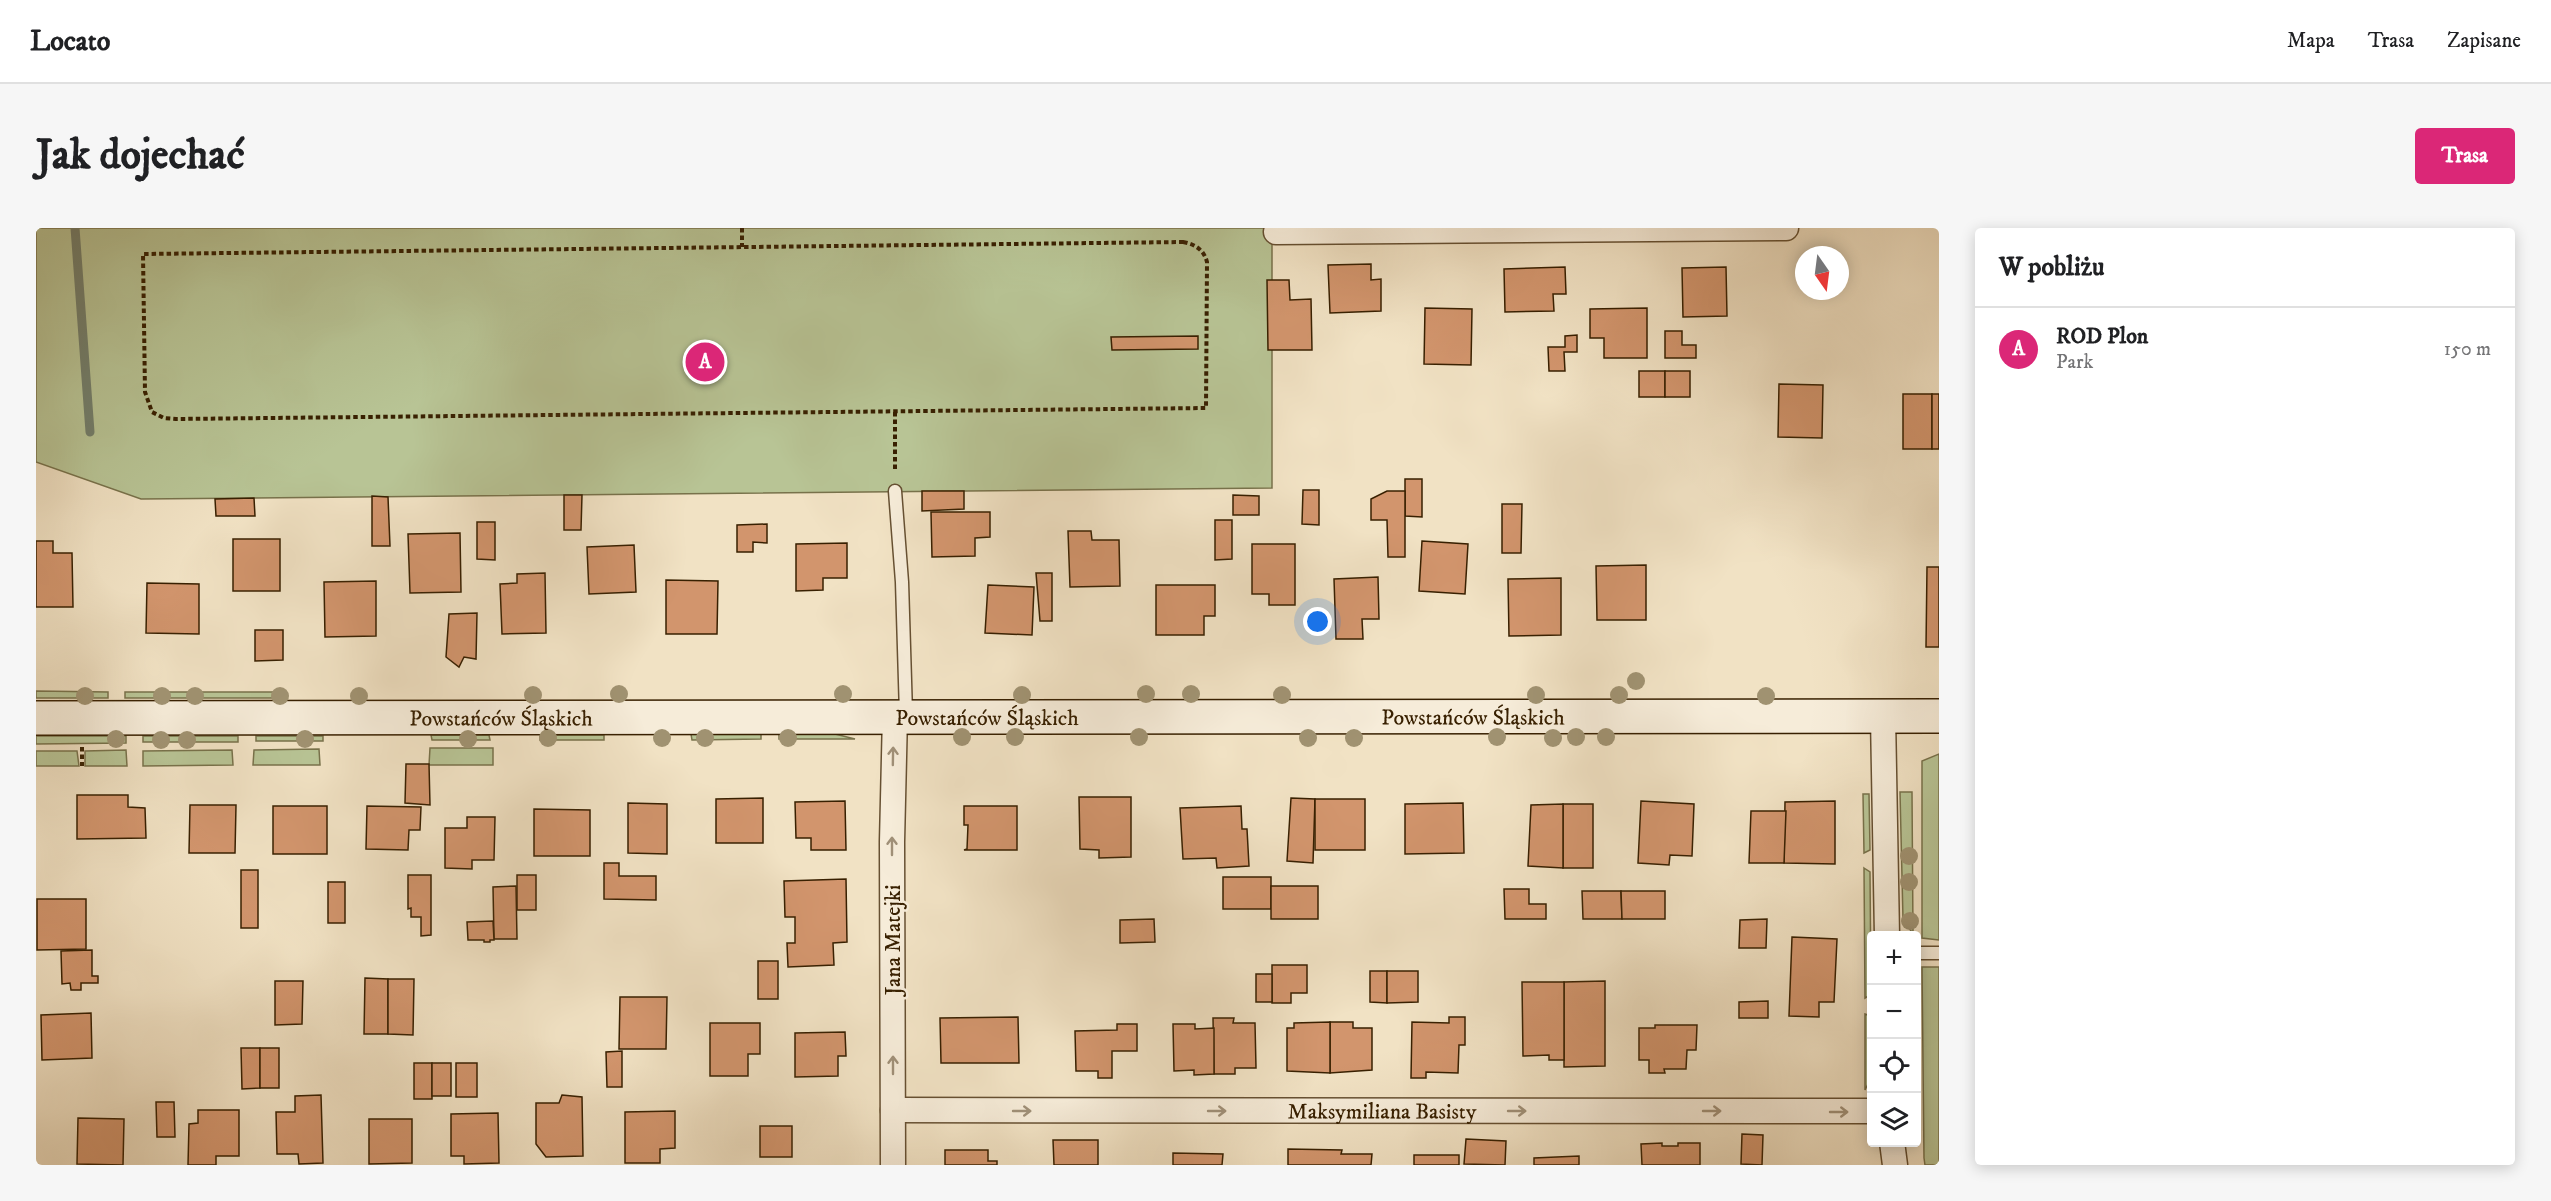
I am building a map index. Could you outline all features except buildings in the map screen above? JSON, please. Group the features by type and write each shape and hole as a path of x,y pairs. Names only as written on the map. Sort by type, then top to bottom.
{"street":[{"path":"1276,232 1786,228"},
{"name":"Jana Matejki","path":"893,1165 892,831 900,716"},
{"path":"1883,716 1887,931"},
{"name":"Powstańców Śląskich","path":"36,718 1939,716"},
{"name":"Maksymiliana Basisty","path":"893,1110 1867,1111"},
{"path":"1893,1147 1895,1165"}],"lane":[{"path":"895,491 902,582 900,716"},
{"path":"1921,953 1939,954"}],"path":[{"path":"742,228 742,247"},
{"path":"1183,242 1196,246 1206,256 1208,267 1206,408 176,419 157,416 152,412 147,401 143,254 742,247 1183,242"},
{"path":"894,412 895,491"},
{"path":"82,747 82,766"}],"green space":[{"path":"36,228 1272,228 1272,488 141,499 36,462"},
{"path":"36,691 108,692 108,698 36,698"},
{"path":"125,692 283,692 287,698 125,698"},
{"path":"691,734 761,734 761,739 692,740"},
{"path":"779,734 835,734 855,739 779,739"},
{"path":"431,735 489,735 490,740 432,740"},
{"path":"540,735 604,735 604,740 540,740"},
{"path":"36,736 126,736 126,743 36,744"},
{"path":"143,736 238,736 238,742 143,742"},
{"path":"256,736 323,736 323,741 256,741"},
{"path":"430,748 493,748 493,765 429,765"},
{"path":"319,749 320,765 253,765 254,750"},
{"path":"126,750 127,766 85,766 85,751"},
{"path":"232,750 233,765 143,766 143,751"},
{"path":"36,751 77,751 79,766 36,766"},
{"path":"1939,754 1939,940 1922,938 1922,761"},
{"path":"1900,792 1912,792 1913,931 1903,919"},
{"path":"1863,794 1869,794 1870,850 1864,853"},
{"path":"1864,868 1870,872 1870,931 1867,931 1867,997 1865,998"},
{"path":"1922,967 1939,967 1939,1165 1925,1165 1924,1158"},
{"path":"1865,1014 1867,1015 1867,1086 1865,1090"}],"waterway":[{"path":"75,228 90,432"}],"place":[{"name":"ROD Plon","path":"705,362"}]}
